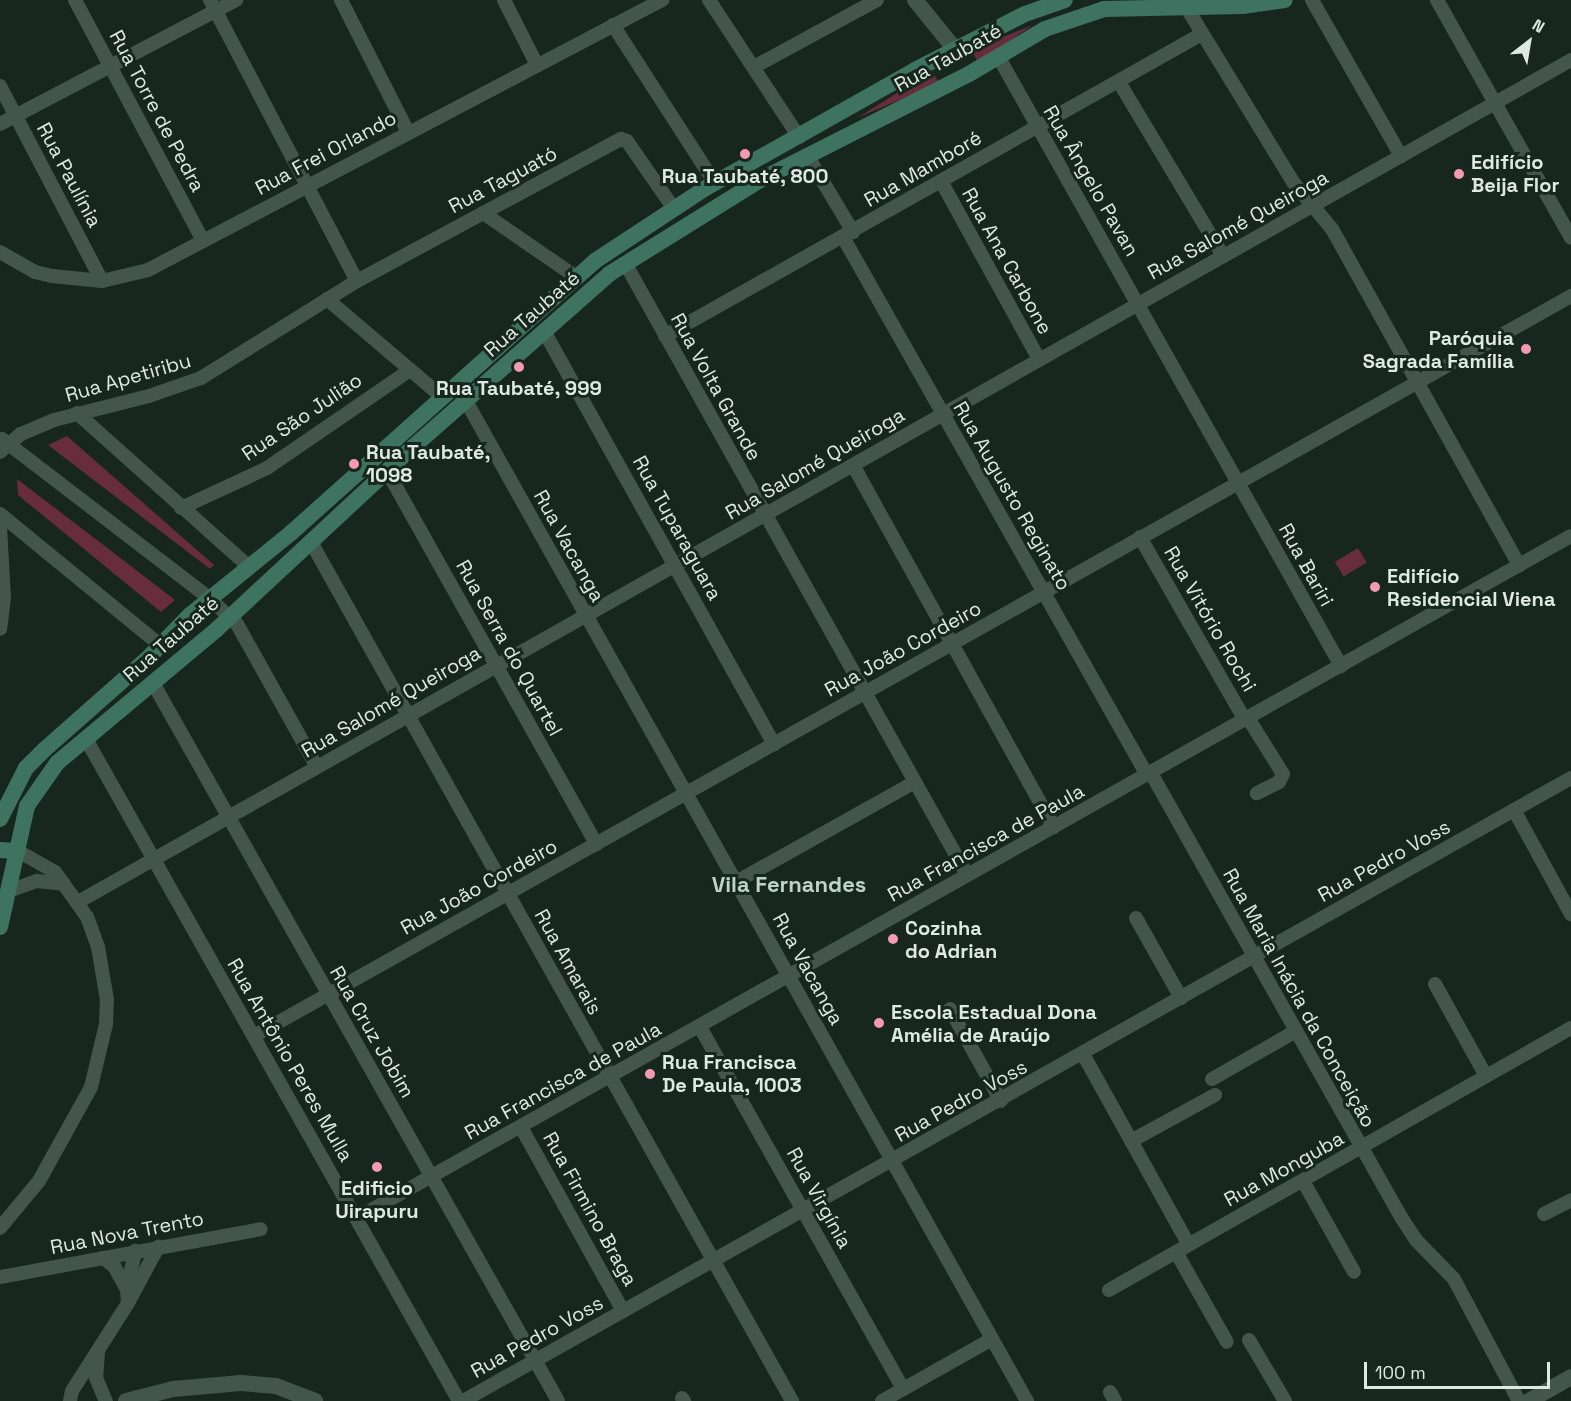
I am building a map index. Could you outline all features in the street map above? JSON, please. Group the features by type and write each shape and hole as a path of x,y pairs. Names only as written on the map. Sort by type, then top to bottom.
{"main road":[{"name":"Rua Taubaté","path":"0,819 27,768 209,598 249,567 576,277 626,237 715,183 947,52 1065,0"},
{"name":"Rua Taubaté","path":"0,927 34,791 57,763 229,617 465,401 625,263 807,155 969,74 1045,28 1077,16 1137,6 1242,6 1285,0"},
{"path":"947,52 967,58 969,74"},
{"path":"862,102 853,118 857,124 868,124"},
{"path":"0,850 18,851"}],"street":[{"name":"Rua Torre de Pedra","path":"75,0 203,241"},
{"path":"0,124 110,66 213,5 236,0"},
{"path":"341,0 408,132"},
{"path":"504,0 537,65"},
{"path":"709,0 799,137"},
{"path":"754,67 877,0"},
{"path":"915,0 947,52"},
{"path":"1312,0 1401,156"},
{"path":"1437,0 1571,238"},
{"name":"Rua Frei Orlando","path":"0,252 35,272 102,281 148,270 657,1"},
{"path":"213,5 309,184 357,281"},
{"path":"1185,5 1200,35 1313,206 1332,230 1519,565"},
{"path":"613,26 715,183"},
{"name":"Rua Mamboré","path":"665,336 1200,35"},
{"name":"Rua Ângelo Pavan","path":"998,56 1238,482"},
{"name":"Rua Salomé Queiroga","path":"78,902 1571,60"},
{"path":"1119,82 1223,256"},
{"name":"Rua Paulínia","path":"0,86 102,281"},
{"name":"Rua Taguató","path":"327,299 623,139 674,209"},
{"name":"Rua Augusto Reginato","path":"807,155 942,414 1149,774"},
{"name":"Rua Ana Carbone","path":"941,181 1039,359"},
{"path":"483,213 576,277"},
{"name":"Rua Volta Grande","path":"625,263 967,875"},
{"name":"Rua João Cordeiro","path":"254,1036 1571,296"},
{"path":"327,299 442,397"},
{"name":"Rua Apetiribu","path":"2,444 38,426 77,413 149,396 201,378 327,299"},
{"name":"Rua Tuparaguara","path":"544,331 774,744"},
{"name":"Rua São Julião","path":"181,508 267,468 410,370"},
{"name":"Rua Vacanga","path":"465,401 790,975 1027,1401"},
{"path":"77,413 249,567"},
{"path":"2,444 209,598 229,617 250,643 317,767"},
{"path":"853,465 1054,827"},
{"name":"Rua Serra do Quartel","path":"387,471 596,844"},
{"name":"Rua Bariri","path":"1238,482 1341,666"},
{"path":"0,514 160,645"},
{"path":"0,527 4,598 0,629"},
{"name":"Rua Francisca de Paula","path":"357,1218 1571,536"},
{"name":"Rua Vitório Rochi","path":"1140,537 1282,774 1279,782 1257,793"},
{"name":"Rua Amarais","path":"311,542 792,1401"},
{"name":"Rua Cruz Jobim","path":"153,682 558,1401"},
{"name":"Rua Antônio Peres Mulla","path":"86,739 461,1401"},
{"name":"Rua Maria Inácia da Conceição","path":"1149,774 1361,1148 1416,1240 1454,1279 1519,1401"},
{"name":"Rua Pedro Voss","path":"461,1401 1001,1101 1571,778"},
{"path":"736,882 915,782"},
{"path":"1514,810 1571,914"},
{"path":"0,1228 59,1149 91,1087 100,1055 107,1000 104,970 87,917 64,884 39,860 18,851"},
{"path":"9,891 37,881 64,884"},
{"path":"1136,918 1181,998"},
{"path":"1435,984 1486,1076"},
{"path":"950,1009 1001,1101"},
{"name":"Rua Virgínia","path":"700,1027 903,1389"},
{"name":"Rua Monguba","path":"1109,1290 1571,1028"},
{"path":"1212,1079 1296,1031"},
{"path":"1083,1054 1131,1141 1227,1342"},
{"path":"1131,1141 1215,1095"},
{"name":"Rua Firmino Braga","path":"521,1127 623,1311"},
{"path":"1303,1181 1354,1272"},
{"path":"1544,1214 1571,1200"},
{"name":"Rua Nova Trento","path":"0,1277 261,1229"},
{"path":"70,1401 72,1391 128,1303 158,1247"},
{"path":"128,1303 127,1289 135,1251"},
{"path":"103,1258 114,1266 127,1289"},
{"path":"882,1401 992,1339"},
{"path":"1250,1340 1285,1401"},
{"path":"98,1352 96,1378 106,1401"},
{"path":"1530,1401 1571,1377"},
{"path":"126,1401 173,1389 240,1383 276,1386 315,1401"}],"shaded area":[{"path":"1033,25 978,62 971,50"},
{"path":"932,71 939,83 857,118"},
{"path":"67,436 214,565 210,569 48,445"},
{"path":"17,479 175,600 161,612 18,495"},
{"path":"1358,548 1367,563 1344,576 1335,562"}],"place":[{"name":"Rua Taubaté, 800","path":"745,154"},
{"name":"Edifício Beija Flor","path":"1459,174"},
{"name":"Paróquia Sagrada Família","path":"1526,349"},
{"name":"Rua Taubaté, 999","path":"519,367"},
{"name":"Rua Taubaté, 1098","path":"354,464"},
{"name":"Edifício Residencial Viena","path":"1375,587"},
{"name":"Cozinha do Adrian","path":"893,939"},
{"name":"Escola Estadual Dona Amélia de Araújo","path":"879,1023"},
{"name":"Rua Francisca De Paula, 1003","path":"650,1074"},
{"name":"Edificio Uirapuru","path":"377,1167"}],"district":[{"name":"Vila Fernandes","path":"789,885"}]}
